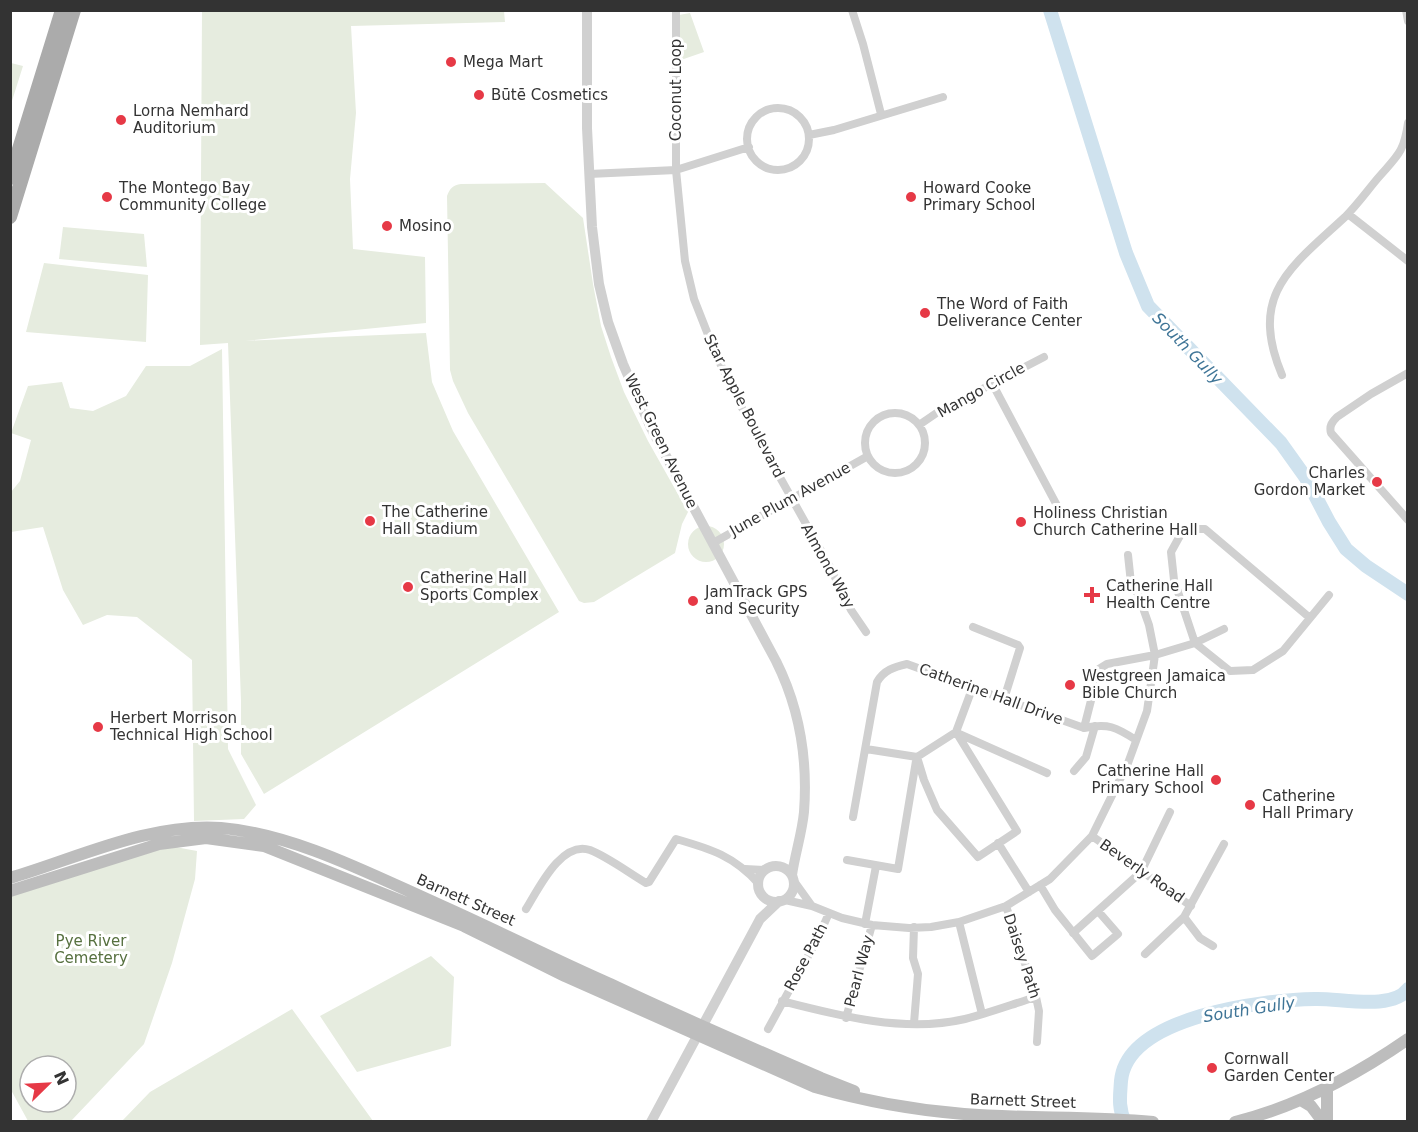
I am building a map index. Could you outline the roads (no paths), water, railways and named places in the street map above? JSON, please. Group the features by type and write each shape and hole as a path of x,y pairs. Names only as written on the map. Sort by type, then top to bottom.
{"main road":[{"path":"10,177 62,10"},
{"path":"10,217 74,10"},
{"name":"Barnett Street","path":"10,878 65,858 170,831 219,828 264,834 317,852 513,937 814,1087 855,1099 892,1106 964,1114 1102,1118 1153,1122"},
{"name":"Barnett Street","path":"10,891 159,844 206,838 264,846 464,926 565,976 700,1030"},
{"path":"1235,1122 1301,1100 1389,1052 1407,1039"},
{"path":"1325,1122 1327,1086"},
{"path":"1301,1100 1311,1106 1325,1122"}],"street":[{"name":"West Green Avenue","path":"587,10 587,128 592,226 599,284 608,322 623,364 651,428 784,676 797,710 805,770 804,812 793,878"},
{"name":"Coconut Loop","path":"676,10 676,170"},
{"path":"852,10 864,44 881,114"},
{"path":"1406,10 1407,21"},
{"path":"809,135 834,130 943,97"},
{"path":"784,108 796,114 805,124 809,135 806,153 800,161 783,169 766,167 753,155 749,147 748,136 751,126 757,117 770,109 784,108"},
{"path":"1282,375 1274,357 1268,329 1272,305 1279,284 1300,258 1348,214 1405,148 1407,123"},
{"path":"589,174 676,170 749,147"},
{"name":"Star Apple Boulevard","path":"676,170 685,261 698,309 716,355 749,422 791,498"},
{"path":"1348,214 1407,261"},
{"name":"Mango Circle","path":"919,425 938,412 1044,357"},
{"path":"1407,373 1337,417 1332,422 1330,430 1407,520"},
{"path":"992,383 1060,513"},
{"path":"892,413 902,414 912,418 919,425 924,437 924,449 919,460 910,469 897,473 883,470 868,456 866,438 874,421 882,416 892,413"},
{"name":"June Plum Avenue","path":"713,543 868,456"},
{"name":"Almond Way","path":"791,498 851,610 866,632"},
{"path":"1310,618 1205,529 1182,532 1171,552 1174,580 1195,643 1230,671 1253,670 1283,651 1329,595"},
{"path":"526,909 553,865 567,854 588,849 646,884 650,882 676,839 726,856 745,869 768,900 782,900 812,906 868,924 914,927 959,922 1006,906 1050,879 1092,836 1128,764 1147,711 1155,655 1149,625 1138,594 1131,583 1128,555"},
{"path":"973,627 1018,645 1020,648 1004,699"},
{"path":"1136,741 1118,728 1103,724 1084,728 1099,669 1107,664 1155,655 1195,643 1224,629"},
{"name":"Catherine Hall Drive","path":"853,817 877,682 881,675 892,668 907,664 1084,728"},
{"path":"866,749 917,757 956,732 972,689"},
{"path":"1074,771 1086,756 1095,726"},
{"path":"956,732 1047,773"},
{"path":"917,757 937,810 978,857 1017,831 956,732"},
{"path":"847,860 898,869 917,757"},
{"path":"1073,933 1141,872 1170,812"},
{"name":"Beverly Road","path":"1092,836 1191,906"},
{"path":"998,843 1029,892"},
{"path":"1145,954 1184,917 1224,844"},
{"path":"760,918 760,876 796,851"},
{"name":"Pearl Way","path":"846,1018 868,924 876,866"},
{"path":"745,869 784,868 812,906"},
{"path":"651,1122 760,918 792,892 793,878"},
{"path":"1040,885 1055,910 1092,956 1118,935 1098,911"},
{"name":"Daisey Path","path":"1006,906 1039,1011 1037,1042"},
{"name":"Rose Path","path":"768,1029 818,938 829,913"},
{"path":"1184,917 1200,938 1213,946"},
{"path":"959,922 982,1014"},
{"path":"914,927 913,958 918,974 914,1023"},
{"path":"782,1001 846,1018 914,1023 964,1019 1036,998"}],"waterway":[{"name":"South Gully","path":"1050,10 1126,253 1148,306 1281,443 1306,478 1346,549 1366,566 1408,594"},
{"name":"South Gully","path":"1125,1122 1120,1107 1120,1092 1121,1081 1129,1059 1147,1041 1171,1027 1232,1008 1315,999 1378,1002 1400,996 1408,989"}],"place":[{"name":"Mega Mart","path":"451,62"},
{"name":"Būtē Cosmetics","path":"479,95"},
{"name":"Lorna Nemhard Auditorium","path":"121,120"},
{"name":"The Montego Bay Community College","path":"107,197"},
{"name":"Howard Cooke Primary School","path":"911,197"},
{"name":"Mosino","path":"387,226"},
{"name":"The Word of Faith Deliverance Center","path":"925,313"},
{"name":"Charles Gordon Market","path":"1377,482"},
{"name":"The Catherine Hall Stadium","path":"370,521"},
{"name":"Holiness Christian Church Catherine Hall","path":"1021,522"},
{"name":"Catherine Hall Sports Complex","path":"408,587"},
{"name":"Catherine Hall Health Centre","path":"1092,595"},
{"name":"JamTrack GPS and Security","path":"693,601"},
{"name":"Westgreen Jamaica Bible Church","path":"1070,685"},
{"name":"Herbert Morrison Technical High School","path":"98,727"},
{"name":"Catherine Hall Primary School","path":"1216,780"},
{"name":"Catherine Hall Primary","path":"1250,805"},
{"name":"Cornwall Garden Center","path":"1212,1068"}],"park label":[{"name":"Pye River Cemetery","path":"91,950"}]}
